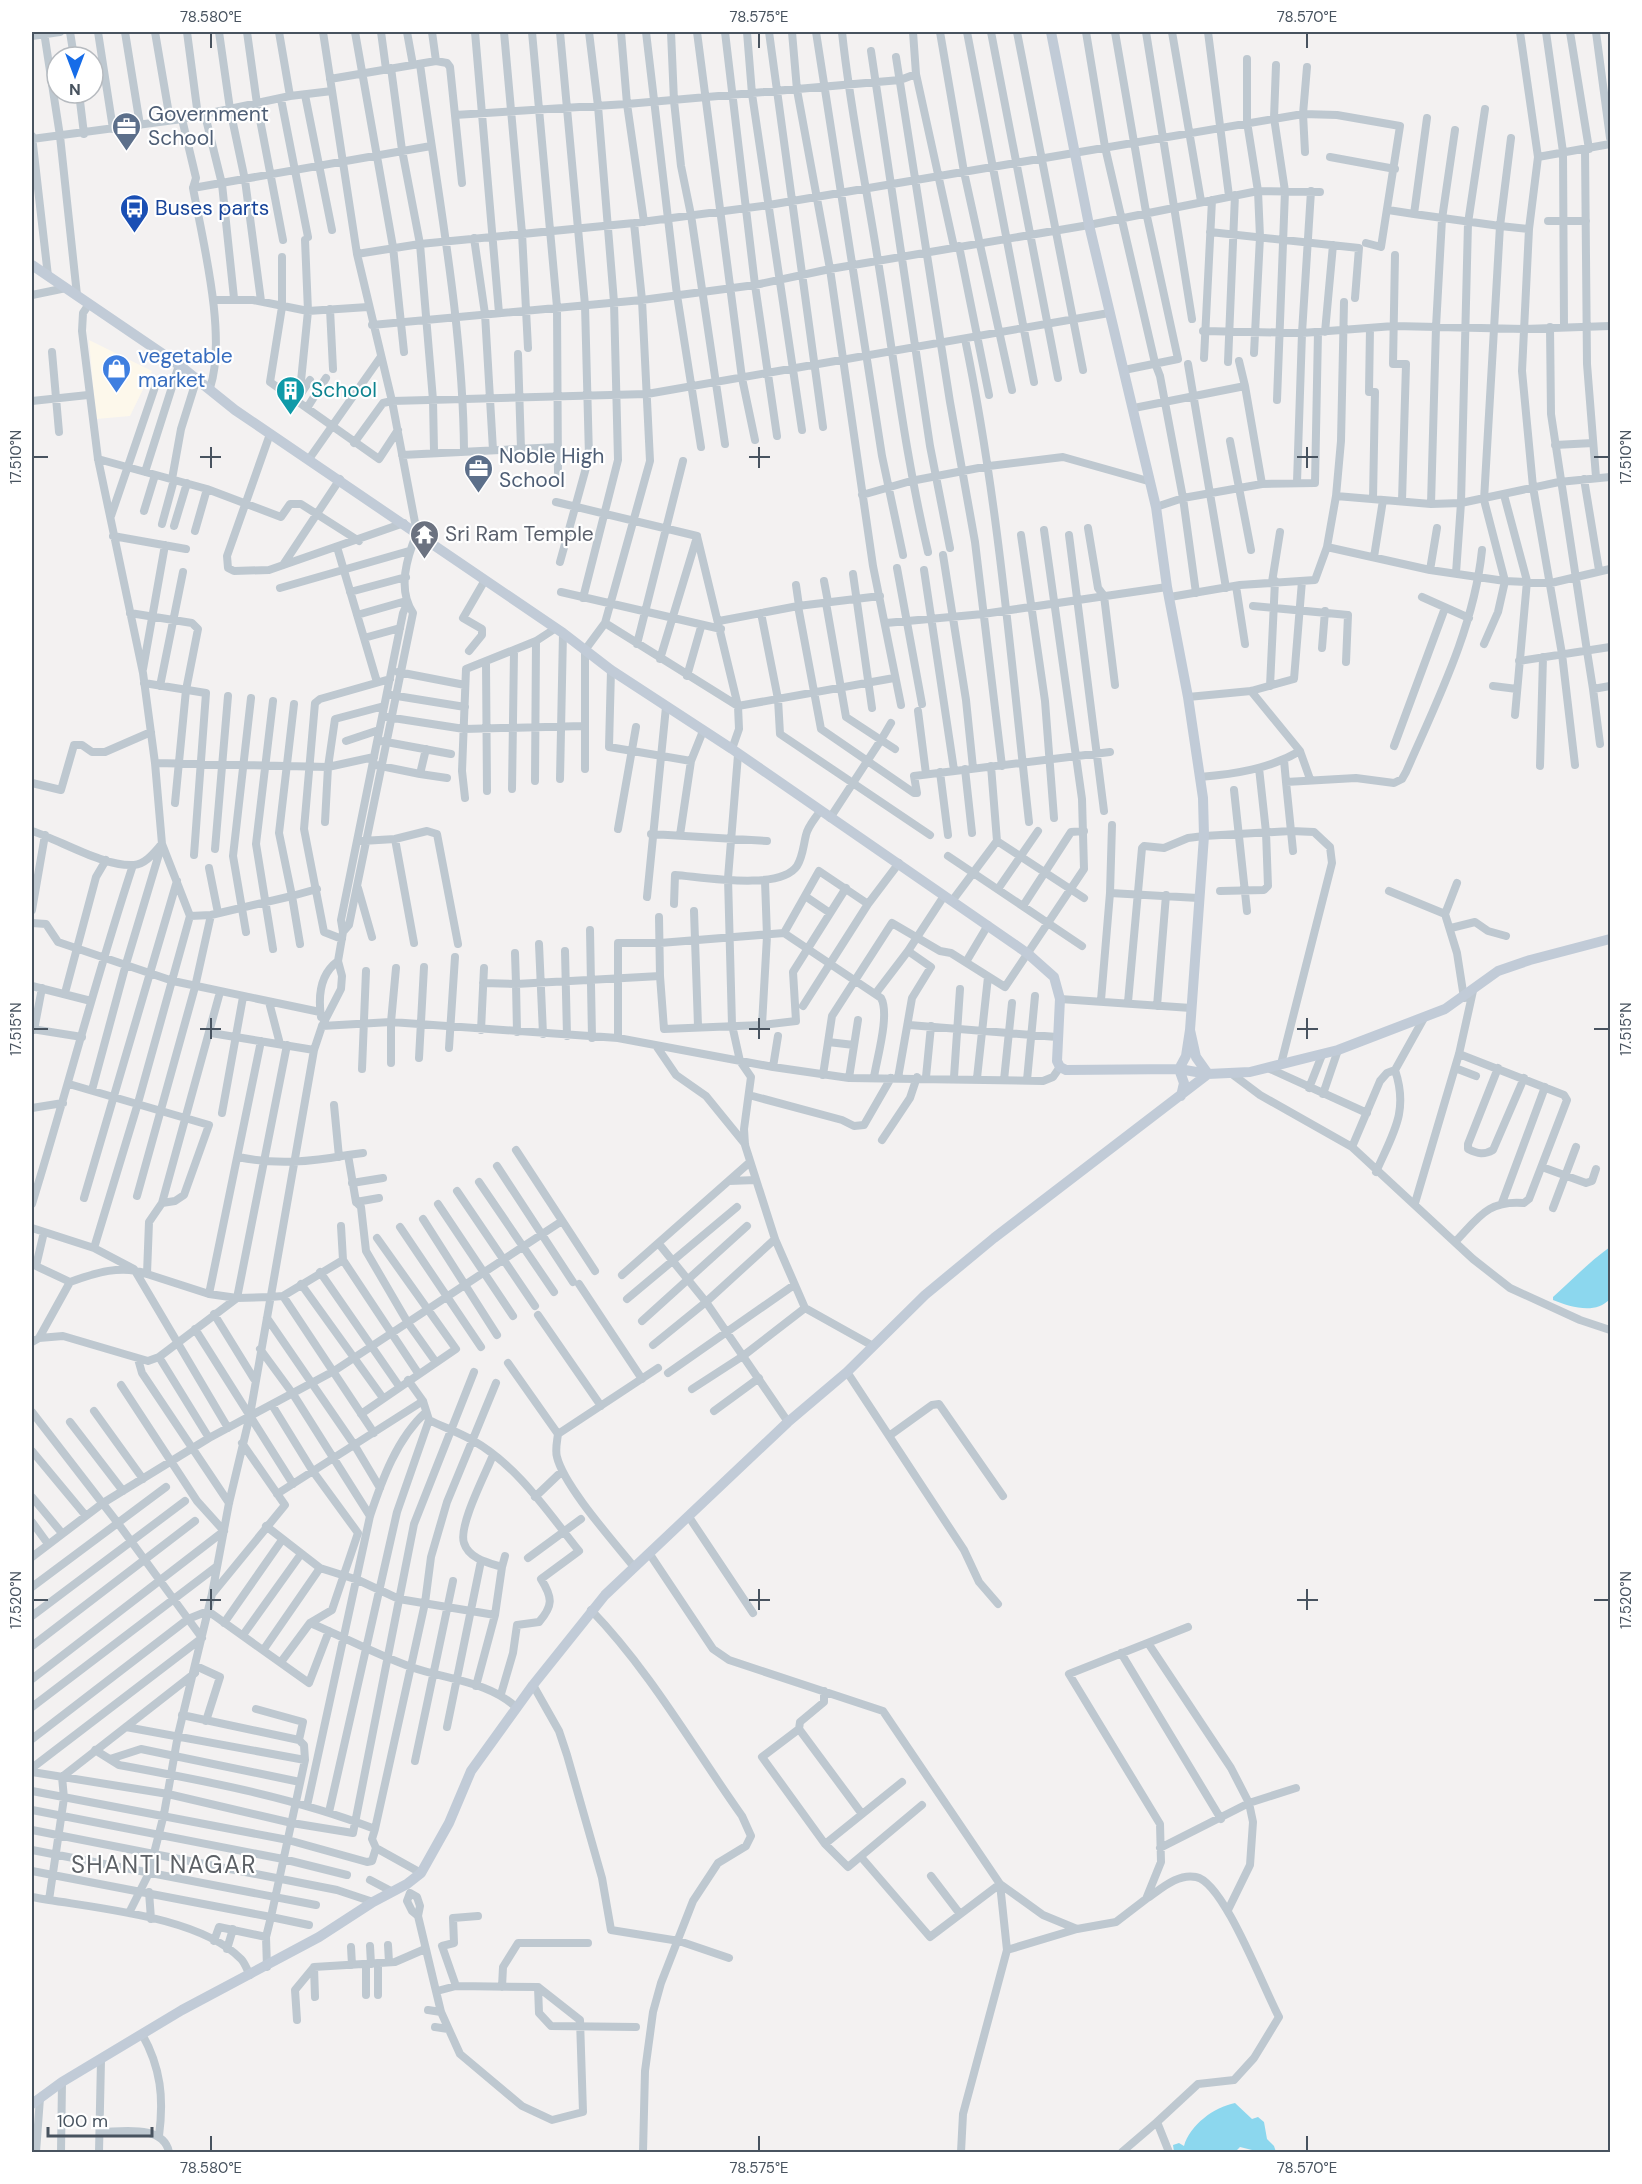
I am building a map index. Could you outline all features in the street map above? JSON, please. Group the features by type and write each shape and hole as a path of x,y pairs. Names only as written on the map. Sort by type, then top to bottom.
{"street":[{"path":"32,36 60,32"},
{"path":"98,32 113,129"},
{"path":"125,32 140,125"},
{"path":"155,32 170,120"},
{"path":"187,32 201,115 222,184 234,298"},
{"path":"219,32 230,109 245,180 261,301"},
{"path":"247,32 257,104 283,240"},
{"path":"279,32 290,96"},
{"path":"322,32 357,254 372,325 392,401 417,533 409,551 406,602 391,695 361,841 357,886 349,925 343,935"},
{"path":"355,32 393,247 404,352"},
{"path":"381,32 420,244 433,400 434,451"},
{"path":"407,32 417,64 446,241 463,399 464,451"},
{"path":"432,32 436,61"},
{"path":"476,32 499,313"},
{"path":"504,32 522,233 528,348"},
{"path":"532,32 557,307 558,476"},
{"path":"560,32 569,108 585,305 589,458 560,562"},
{"path":"583,598 618,460 614,302 598,106 589,32"},
{"path":"621,32 627,104 644,222"},
{"path":"646,32 677,295 701,447"},
{"path":"671,32 674,100 681,166 691,215 725,444"},
{"path":"697,32 742,378 755,440"},
{"path":"725,32 755,285 777,436"},
{"path":"747,32 753,94 795,369 802,430"},
{"path":"769,32 791,201 804,274 823,427"},
{"path":"792,32 797,90 830,268 862,495 894,678 901,705"},
{"path":"816,32 887,487 903,555"},
{"path":"842,32 848,85 878,260 911,481 928,552"},
{"path":"913,32 916,74 989,394"},
{"path":"940,32 964,171 1012,390"},
{"path":"967,32 1034,382"},
{"path":"991,32 1058,378"},
{"path":"1017,32 1083,369"},
{"path":"1051,32 1089,225 1156,507 1168,592 1188,697 1200,777 1204,836 1190,1030 1186,1056 1179,1069"},
{"path":"1086,32 1105,147 1120,218 1165,402 1183,498 1196,592"},
{"path":"1115,32 1146,212 1178,359 1124,370"},
{"path":"1146,32 1192,320"},
{"path":"1172,32 1201,201"},
{"path":"1208,32 1218,128 1232,196 1228,362"},
{"path":"1520,32 1538,157 1529,229 1522,371 1533,487 1562,654 1575,765"},
{"path":"1546,32 1563,152 1564,327"},
{"path":"1570,32 1587,149 1587,327 1596,477"},
{"path":"1596,32 1611,138"},
{"path":"44,33 60,136 77,295"},
{"path":"871,51 915,348 950,548"},
{"path":"896,57 975,542 1002,765"},
{"path":"1247,59 1247,122 1258,191 1260,237 1254,353"},
{"path":"330,78 436,61 447,63 450,67 462,183"},
{"path":"1276,65 1274,118 1285,191 1278,400"},
{"path":"1305,152 1304,114 1307,67"},
{"path":"455,115 824,88 900,80 916,74"},
{"path":"48,276 32,138 84,134 182,119 290,96 332,91"},
{"path":"305,95 332,230"},
{"path":"281,99 306,238 308,310 305,381 296,401"},
{"path":"80,105 84,134"},
{"path":"1456,573 1461,503 1468,223 1485,109"},
{"path":"357,254 393,247 644,222 769,205 1304,114 1337,115 1401,126 1381,247 1366,243"},
{"path":"1414,214 1427,118"},
{"path":"182,119 196,178 193,188 213,300 215,372 210,388"},
{"path":"1431,504 1436,327 1442,219 1455,130"},
{"path":"1484,644 1498,612 1505,580 1484,500 1500,226 1511,138"},
{"path":"1538,157 1611,144"},
{"path":"193,188 431,146"},
{"path":"1330,158 1395,169"},
{"path":"372,325 642,300 755,285 830,268 1089,225 1174,206 1258,191 1316,191 1306,243 1297,482"},
{"path":"1203,357 1212,200"},
{"path":"1388,210 1468,223 1529,229"},
{"path":"1548,221 1586,221"},
{"path":"585,769 583,726 585,650 605,623 650,462 642,300 634,223"},
{"path":"1210,232 1359,248 1355,298"},
{"path":"474,238 485,314 493,450"},
{"path":"1156,507 1183,498 1262,484 1315,483 1322,332 1333,245"},
{"path":"1395,255 1393,364 1406,364 1402,501"},
{"path":"282,257 282,307 269,378 278,390 379,459 398,430"},
{"path":"32,265 179,365 270,434 404,523 611,670 899,863 1027,953 1054,977 1060,999 1057,1037 1057,1061 1060,1067 1075,1072 1179,1069 1208,1074 1232,1074 1268,1068 1338,1050 1424,1018 1464,998 1498,971 1530,960 1611,939"},
{"path":"32,295 66,288"},
{"path":"213,300 234,298 308,310 368,307"},
{"path":"886,623 931,617 983,614 1104,596 1196,592 1274,581 1315,579 1326,547 1336,496 1341,441 1344,302"},
{"path":"89,304 81,321 88,395 98,459 144,683 155,763 162,844 190,916 138,1103 94,1248"},
{"path":"330,309 333,369"},
{"path":"354,442 383,403 392,401 647,394 1109,313"},
{"path":"1203,331 1255,334 1342,331 1394,326 1524,329 1611,326"},
{"path":"1550,327 1551,414 1559,482 1576,576 1600,744"},
{"path":"1370,328 1369,392 1375,392 1378,500 1374,557"},
{"path":"965,339 989,466 1008,610 1029,822"},
{"path":"52,352 59,432"},
{"path":"518,354 521,449"},
{"path":"309,459 380,358"},
{"path":"1239,361 1262,484"},
{"path":"1188,364 1226,588"},
{"path":"145,472 179,365"},
{"path":"162,524 173,479 181,429 197,378"},
{"path":"307,408 327,378"},
{"path":"110,520 126,467 156,384 172,383"},
{"path":"1134,408 1245,386"},
{"path":"32,401 88,395"},
{"path":"270,434 244,502 227,556 228,568 234,571 270,570 359,541 404,523"},
{"path":"1230,441 1251,550"},
{"path":"1555,445 1593,443"},
{"path":"402,455 434,451 558,447"},
{"path":"862,495 936,476 989,466 1063,457 1148,481"},
{"path":"98,459 207,489 281,517 290,504 295,502 359,541"},
{"path":"637,644 683,461"},
{"path":"144,511 155,475"},
{"path":"1336,496 1431,504 1461,503 1484,500 1559,482 1611,477"},
{"path":"283,565 340,479"},
{"path":"1584,479 1599,570"},
{"path":"174,526 187,483"},
{"path":"195,531 207,489"},
{"path":"1504,495 1527,581 1515,715"},
{"path":"556,502 697,536"},
{"path":"1088,528 1098,588 1104,596 1115,686"},
{"path":"1430,570 1437,528"},
{"path":"823,1075 832,1016 891,923 916,939 966,962 1005,987 1084,869 1084,831 1044,530"},
{"path":"1270,686 1275,608 1274,581 1280,532"},
{"path":"1021,535 1045,701 1047,762 1054,818"},
{"path":"1069,535 1104,811"},
{"path":"113,536 186,549"},
{"path":"660,660 697,536"},
{"path":"697,536 738,706 739,729 735,752 729,878 729,938 732,1025 740,1061 751,1077 744,1129 746,1145 775,1239 805,1308 873,1346"},
{"path":"142,673 154,617 165,545"},
{"path":"338,547 377,682"},
{"path":"1326,547 1430,570 1505,580 1551,583 1611,569"},
{"path":"1286,782 1356,778 1385,784 1402,779 1441,692 1469,618 1479,577 1482,550"},
{"path":"280,588 409,551"},
{"path":"943,555 954,616 969,768 972,833"},
{"path":"897,568 908,620 926,774"},
{"path":"924,570 954,770"},
{"path":"160,686 183,572"},
{"path":"853,574 872,708"},
{"path":"350,592 406,577"},
{"path":"469,651 483,635 482,629 463,618 485,580"},
{"path":"824,580 846,717 895,749"},
{"path":"1188,697 1251,691 1294,679 1302,581"},
{"path":"796,585 821,729 914,793 917,793 914,776 969,768 1047,762 1110,752"},
{"path":"1236,586 1245,644"},
{"path":"561,592 701,627 720,625 761,613 798,606 880,596"},
{"path":"1422,597 1469,618"},
{"path":"357,615 406,602"},
{"path":"394,674 413,613 406,602"},
{"path":"1252,606 1345,613 1350,618 1346,662"},
{"path":"1394,746 1445,608"},
{"path":"1322,648 1325,611"},
{"path":"130,613 195,624 198,629 186,690 177,763 175,803"},
{"path":"761,613 778,699 780,734 930,835"},
{"path":"605,623 660,660 738,706 894,678"},
{"path":"687,676 701,627"},
{"path":"364,638 400,628"},
{"path":"465,798 462,771 466,669 486,663 559,631"},
{"path":"559,631 560,778"},
{"path":"535,781 536,641"},
{"path":"1519,661 1611,647"},
{"path":"512,789 511,726 514,651"},
{"path":"1540,766 1543,657"},
{"path":"486,663 487,790"},
{"path":"611,670 609,747 692,761"},
{"path":"343,935 324,932 304,829 308,767 316,701 377,682 394,674 465,685"},
{"path":"144,683 206,693 194,855"},
{"path":"1493,686 1517,689"},
{"path":"1593,689 1611,686"},
{"path":"1251,691 1300,751 1310,779"},
{"path":"325,822 328,767 335,719 384,706 391,695"},
{"path":"391,695 465,707"},
{"path":"215,849 220,765 228,696"},
{"path":"246,932 233,856 251,698"},
{"path":"273,701 256,844 273,949"},
{"path":"294,704 279,840 300,944"},
{"path":"346,741 379,730 386,717 384,706"},
{"path":"647,897 651,834 666,707"},
{"path":"386,717 464,729 511,726 583,726"},
{"path":"830,818 891,723"},
{"path":"618,829 636,727"},
{"path":"379,730 382,741"},
{"path":"680,836 692,761 703,731"},
{"path":"32,783 61,790 74,745 82,745 92,752 105,752 151,732"},
{"path":"382,741 451,754"},
{"path":"420,774 426,749"},
{"path":"1200,777 1259,768 1284,760 1300,751"},
{"path":"1284,760 1293,851"},
{"path":"155,763 328,767 376,762 420,774 447,778"},
{"path":"876,993 948,898 972,873 996,841 991,766"},
{"path":"1220,891 1264,890 1268,886 1266,832 1259,768"},
{"path":"940,772 948,835"},
{"path":"1234,789 1247,911"},
{"path":"674,904 675,875 765,882 783,878 795,870 803,854 809,827 820,811"},
{"path":"1101,1000 1110,893 1112,825"},
{"path":"32,831 106,860 133,865 148,859 162,844"},
{"path":"361,841 395,839 427,831 437,834 459,944"},
{"path":"998,889 1038,831"},
{"path":"1023,906 1071,832 1084,831"},
{"path":"1128,1002 1144,846 1164,848 1188,838 1204,836 1291,831 1314,832 1330,847 1332,863 1281,1064"},
{"path":"651,834 767,841"},
{"path":"32,910 45,836"},
{"path":"395,839 414,943"},
{"path":"129,1913 144,1891 149,1873 172,1775 177,1735 196,1670 229,1503 250,1415 254,1379 296,1164 314,1050 322,1026 341,989 342,976 338,961 343,935 341,920 351,871 361,841"},
{"path":"996,841 1084,898"},
{"path":"92,1090 162,844"},
{"path":"948,856 1082,946"},
{"path":"65,993 79,949 96,877 106,860"},
{"path":"803,1006 832,964 868,904 899,863"},
{"path":"32,1204 69,1084 103,957 133,865"},
{"path":"137,1196 214,914 209,868"},
{"path":"351,871 372,937"},
{"path":"784,933 819,871 868,904"},
{"path":"84,1198 148,973 177,881"},
{"path":"762,1025 767,936 765,882"},
{"path":"1444,914 1457,883"},
{"path":"659,917 664,1029 762,1025 796,1021 793,972 846,888"},
{"path":"190,916 214,914 317,889"},
{"path":"1389,891 1444,914 1451,928 1464,998"},
{"path":"1110,893 1198,898"},
{"path":"1157,1006 1166,895"},
{"path":"805,896 830,913"},
{"path":"694,910 698,1026"},
{"path":"1451,928 1475,922 1488,931 1506,936"},
{"path":"32,923 46,924 58,942 173,981 320,1012"},
{"path":"966,962 988,925"},
{"path":"590,930 592,1038"},
{"path":"618,1038 618,943 694,941 784,933 876,993 885,1004 874,1077"},
{"path":"539,944 543,1034"},
{"path":"565,951 567,1036"},
{"path":"749,1095 842,1120 854,1126 864,1125 894,1078 909,1025 912,998 931,967 908,951"},
{"path":"515,953 517,1032"},
{"path":"449,1048 455,957"},
{"path":"322,1026 320,1012 323,980 330,966 338,961"},
{"path":"419,1058 424,967"},
{"path":"391,1063 391,1022 396,968"},
{"path":"481,1030 484,968"},
{"path":"362,1069 362,1023 366,971"},
{"path":"483,983 566,983 660,976"},
{"path":"977,1078 988,977"},
{"path":"32,987 91,1000"},
{"path":"42,988 33,1030 82,1037"},
{"path":"954,1077 960,989"},
{"path":"1415,1203 1459,1054 1473,991"},
{"path":"147,1274 149,1222 162,1203 211,1033 220,992"},
{"path":"1027,1080 1035,996"},
{"path":"222,1113 243,997"},
{"path":"1060,999 1101,1000 1191,1008"},
{"path":"34,1341 63,1336 148,1360 159,1357 237,1298 283,1045 270,1002"},
{"path":"1004,1080 1012,1003"},
{"path":"1352,1148 1382,1077 1395,1070 1424,1018"},
{"path":"849,1078 858,1020"},
{"path":"322,1026 391,1022 592,1038 618,1038 657,1047 849,1078 954,1077 1048,1080 1060,1067"},
{"path":"909,1025 1057,1037"},
{"path":"882,1140 921,1077 931,1026"},
{"path":"1190,1030 1196,1057 1208,1074"},
{"path":"211,1033 314,1050"},
{"path":"773,1067 778,1035"},
{"path":"209,1294 261,1041"},
{"path":"828,1042 854,1045"},
{"path":"657,1047 676,1075 706,1096 746,1145"},
{"path":"1323,1094 1338,1050"},
{"path":"1456,1241 1481,1214 1502,1203 1524,1203 1529,1198 1567,1100 1563,1095 1524,1078 1459,1054"},
{"path":"1309,1088 1322,1055"},
{"path":"1268,1068 1367,1113"},
{"path":"1455,1068 1476,1076"},
{"path":"1498,1068 1468,1144 1468,1149 1474,1153 1482,1154 1493,1150 1524,1078"},
{"path":"1179,1069 1184,1077 1181,1096"},
{"path":"1377,1172 1402,1105 1402,1089 1395,1070"},
{"path":"36,2152 36,2101 62,2082 142,2034 320,1937 391,1891 409,1889 421,1873 449,1823 471,1772 533,1685 591,1610 788,1422 847,1372 925,1295 994,1238 1208,1074"},
{"path":"1232,1074 1260,1095 1352,1148 1510,1288 1580,1320 1611,1330"},
{"path":"69,1084 209,1125 184,1196 175,1201 162,1203"},
{"path":"1502,1203 1545,1087"},
{"path":"32,1108 63,1103"},
{"path":"334,1104 356,1202 361,1207 366,1251 408,1323 435,1361"},
{"path":"1553,1208 1576,1147"},
{"path":"516,1150 595,1271"},
{"path":"238,1157 263,1162 296,1164 363,1153"},
{"path":"622,1275 750,1162"},
{"path":"497,1166 642,1379"},
{"path":"1542,1167 1590,1183 1596,1169"},
{"path":"352,1183 383,1178"},
{"path":"729,1181 756,1180"},
{"path":"478,1182 554,1292"},
{"path":"456,1191 535,1306"},
{"path":"356,1202 379,1198"},
{"path":"438,1204 513,1316"},
{"path":"627,1299 737,1207"},
{"path":"423,1219 497,1335"},
{"path":"32,1557 61,1532 102,1503 209,1438 334,1371 562,1221"},
{"path":"340,1226 343,1260 418,1373"},
{"path":"642,1321 747,1226"},
{"path":"400,1227 481,1347"},
{"path":"32,1228 94,1248 147,1274 209,1294 237,1298 283,1296 343,1260"},
{"path":"44,1232 36,1266 70,1282"},
{"path":"361,1414 435,1361 456,1350 377,1238"},
{"path":"653,1345 706,1302 775,1239"},
{"path":"659,1244 728,1332 788,1422"},
{"path":"34,1341 70,1282 93,1274 134,1269"},
{"path":"134,1269 228,1428"},
{"path":"320,1272 399,1386"},
{"path":"301,1284 383,1398"},
{"path":"668,1373 794,1285"},
{"path":"283,1296 374,1433"},
{"path":"692,1389 743,1356 805,1308"},
{"path":"214,1314 254,1379"},
{"path":"538,1315 601,1406"},
{"path":"267,1318 355,1446 380,1488"},
{"path":"195,1329 293,1484"},
{"path":"261,1349 370,1516"},
{"path":"159,1357 209,1438"},
{"path":"138,1359 142,1374 229,1503"},
{"path":"508,1364 558,1434 556,1451 559,1462 584,1505 634,1567"},
{"path":"558,1434 658,1368"},
{"path":"32,1770 168,1794 292,1823 351,1834 356,1821 414,1524 474,1372"},
{"path":"847,1372 964,1550 979,1582 998,1604"},
{"path":"714,1411 759,1378"},
{"path":"329,1812 397,1512 428,1416 423,1401 408,1380"},
{"path":"421,1873 376,1848 372,1839 425,1603 431,1557 447,1502 496,1383"},
{"path":"121,1385 197,1502 224,1532"},
{"path":"277,1494 423,1401"},
{"path":"889,1436 932,1405 939,1404 1003,1496"},
{"path":"272,1405 312,1470 358,1533 332,1610 310,1623 281,1662"},
{"path":"94,1411 142,1479"},
{"path":"32,1412 117,1522 201,1638"},
{"path":"428,1416 472,1440 522,1480 579,1551 541,1579 550,1593 552,1603 539,1622 517,1625 513,1653 501,1694"},
{"path":"307,1806 343,1636 358,1580 370,1516 380,1488 410,1427 428,1416"},
{"path":"70,1422 123,1491"},
{"path":"212,1594 285,1505 242,1443"},
{"path":"32,1451 86,1515"},
{"path":"493,1455 464,1532 464,1545 481,1561 502,1567"},
{"path":"535,1497 558,1475"},
{"path":"32,1587 166,1487"},
{"path":"32,1497 61,1532"},
{"path":"32,1616 185,1501"},
{"path":"689,1517 753,1613"},
{"path":"528,1558 581,1519"},
{"path":"32,1646 195,1521"},
{"path":"32,1522 48,1544"},
{"path":"266,1526 320,1568 358,1580 399,1599 495,1615"},
{"path":"32,1679 224,1532"},
{"path":"224,1623 282,1540"},
{"path":"649,1553 713,1649 729,1660 883,1711 1000,1884 1043,1915 1077,1929"},
{"path":"243,1635 301,1554"},
{"path":"476,1686 495,1615 505,1556"},
{"path":"447,1727 481,1561"},
{"path":"32,1707 216,1567"},
{"path":"264,1649 320,1568"},
{"path":"415,1761 453,1581"},
{"path":"591,1610 616,1636 652,1685 742,1816 751,1836 746,1846 718,1863 688,1910 679,1941 661,1983 653,2012 645,2071 643,2152"},
{"path":"208,1611 309,1683 329,1631"},
{"path":"32,1740 188,1619 208,1611"},
{"path":"310,1623 411,1667 457,1678 501,1694 517,1708"},
{"path":"1146,1899 1161,1862 1160,1824 1069,1674 1188,1627"},
{"path":"32,1770 201,1638"},
{"path":"1148,1642 1231,1768 1249,1803 1253,1822 1250,1865 1228,1910"},
{"path":"1121,1653 1221,1819"},
{"path":"196,1670 220,1677 206,1721"},
{"path":"62,1777 196,1670"},
{"path":"533,1685 559,1731 567,1755 602,1878 611,1930 679,1941 729,1958"},
{"path":"824,1691 824,1702 800,1722 799,1729 862,1814"},
{"path":"256,1709 303,1722 299,1740"},
{"path":"182,1715 299,1740 304,1745 305,1760 266,1937 267,1967"},
{"path":"126,1726 305,1760"},
{"path":"799,1729 762,1757 825,1844 848,1867 922,1805"},
{"path":"110,1759 141,1749 300,1782"},
{"path":"95,1750 119,1766 296,1802 375,1828"},
{"path":"49,1900 64,1798 62,1777"},
{"path":"825,1844 902,1782"},
{"path":"1160,1848 1249,1803 1296,1788"},
{"path":"32,1791 164,1814 288,1840 367,1862 372,1861 376,1848"},
{"path":"32,1810 283,1859 347,1875"},
{"path":"32,1830 337,1890 373,1902"},
{"path":"32,1850 316,1905"},
{"path":"861,1857 930,1937 1000,1884"},
{"path":"32,1871 144,1891 309,1925"},
{"path":"931,1876 960,1914"},
{"path":"1007,1950 1077,1929 1116,1922 1176,1879 1196,1876 1214,1887 1228,1910 1279,2017 1254,2058 1234,2080 1198,2084 1122,2152"},
{"path":"370,1880 391,1891"},
{"path":"961,2152 963,2114 1007,1950 1000,1884"},
{"path":"409,1889 417,1898 420,1906 418,1916 441,2012 460,2054 522,2106 552,2120 583,2112 580,2020 538,1987 456,1986 437,1991"},
{"path":"144,1891 151,1919"},
{"path":"32,1897 129,1913 182,1926 227,1949 241,1960 250,1975"},
{"path":"456,1986 442,1946 454,1943 453,1918 478,1916"},
{"path":"214,1941 219,1927 266,1937"},
{"path":"227,1949 233,1929"},
{"path":"502,1987 503,1967 518,1943 588,1943"},
{"path":"388,1945 389,1962"},
{"path":"370,1946 378,1995"},
{"path":"351,1947 352,1965"},
{"path":"297,2020 295,1990 314,1967 389,1962 425,1949"},
{"path":"366,1995 372,1964"},
{"path":"314,1967 315,1997"},
{"path":"538,1987 539,2013 551,2026 636,2027"},
{"path":"428,2010 441,2012"},
{"path":"435,2027 448,2029"},
{"path":"142,2034 159,2072 163,2109 159,2136"},
{"path":"99,2152 101,2060"},
{"path":"61,2152 62,2082"},
{"path":"1157,2121 1169,2152"},
{"path":"100,2132 150,2133 159,2136 169,2152"}],"shaded area":[{"name":"vegetable market","path":"89,340 152,371 130,416 96,419"}],"water":[{"path":"1610,1247 1610,1299 1604,1304 1590,1308 1575,1307 1553,1300 1553,1297"},
{"path":"1235,2103 1252,2119 1258,2117 1264,2122 1267,2139 1276,2152 1260,2152 1240,2147 1235,2152 1174,2152 1173,2145 1179,2143 1184,2146 1197,2124 1204,2118 1219,2108"}],"place":[{"name":"Government School","path":"127,152"},
{"name":"Buses parts","path":"134,234"},
{"name":"vegetable market","path":"117,394"},
{"name":"School","path":"290,416"},
{"name":"Noble High School","path":"478,494"},
{"name":"Sri Ram Temple","path":"424,560"}],"district":[{"name":"SHANTI NAGAR","path":"164,1864"}]}
